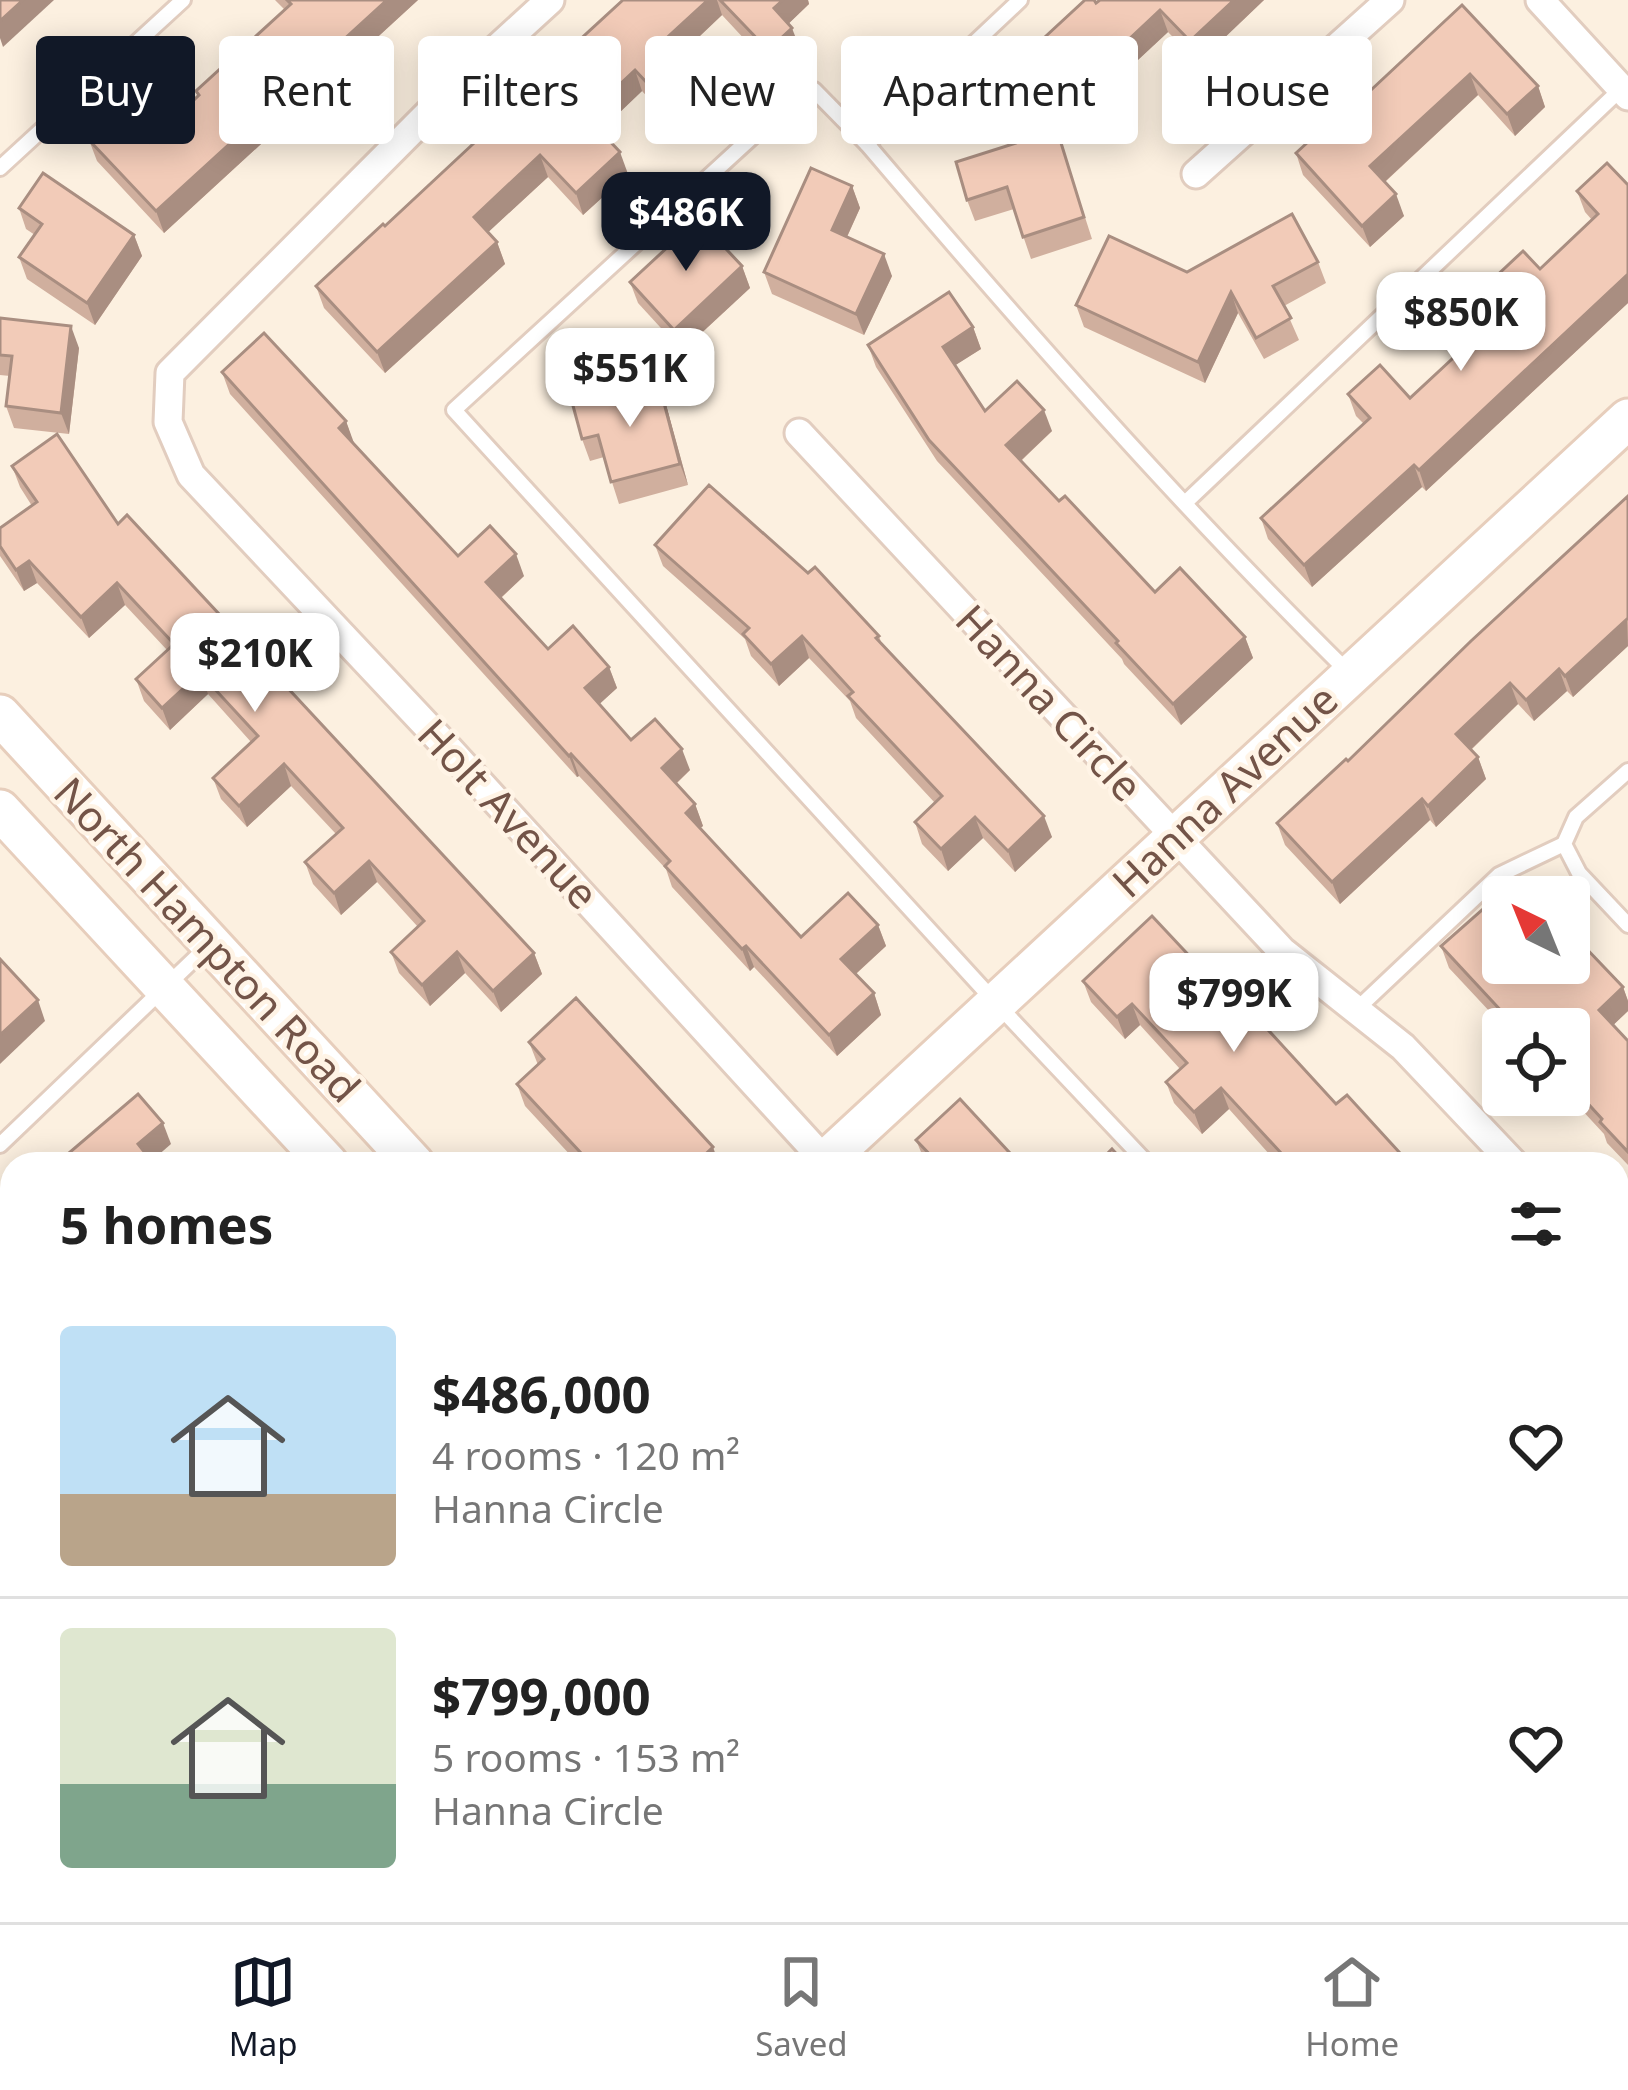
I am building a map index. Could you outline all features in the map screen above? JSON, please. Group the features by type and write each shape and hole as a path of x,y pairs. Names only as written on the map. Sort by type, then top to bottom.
{"main road":[{"name":"Hanna Avenue","path":"837,1152 1628,418"},
{"name":"North Hampton Road","path":"0,715 403,1152"},
{"name":"North Hampton Road","path":"0,810 317,1152"}],"street":[{"name":"Holt Avenue","path":"550,0 455,87 170,373 168,422 191,475 445,744 815,1152"},
{"path":"1196,174 1390,0"},
{"path":"1540,0 1625,92"},
{"name":"Hanna Circle","path":"799,433 1282,951 1403,1047 1503,1152"}],"lane":[{"path":"0,168 183,0"},
{"path":"982,36 1020,0"},
{"path":"841,118 814,90 787,105 454,410 1137,1152"},
{"path":"1185,503 1625,92"},
{"path":"867,144 1256,581 1351,674"},
{"path":"1356,1010 1499,875 1564,844 1576,817 1628,770"},
{"path":"1564,844 1579,873 1628,925"},
{"path":"0,1145 211,943"}],"building":[{"path":"0,0 23,0 0,21"},
{"path":"287,0 387,0 348,36 256,36 291,4"},
{"path":"623,0 708,0 669,36 645,36 645,81 635,70 621,83 621,36 584,36"},
{"path":"720,0 783,0 774,8 792,28 783,36 755,36"},
{"path":"1085,0 1234,0 1195,36 1185,36 1160,10 1132,36 1046,36"},
{"path":"1462,5 1538,86 1507,114 1470,74 1370,166 1396,194 1362,226 1296,153 1306,144 1372,144 1372,89"},
{"path":"219,70 219,144 229,144 156,211 93,144 195,144 196,91"},
{"path":"473,144 612,144 620,152 576,193 540,155 474,217 497,242 377,352 316,286"},
{"path":"1013,144 1061,144 1084,217 1023,237 1007,187 967,200 956,162"},
{"path":"1607,163 1628,185 1628,274 1419,470 1414,465 1304,565 1261,518 1370,418 1348,394 1380,365 1410,398 1480,333 1459,311 1523,251 1540,269 1598,214 1577,191"},
{"path":"811,168 852,186 832,230 884,254 856,314 764,272"},
{"path":"43,173 134,235 87,303 19,257 42,224 19,208"},
{"path":"1292,214 1318,262 1273,286 1291,318 1256,338 1231,292 1198,362 1076,305 1109,236 1187,272"},
{"path":"698,219 742,266 674,330 630,282"},
{"path":"949,292 973,327 943,347 985,411 1017,381 1044,410 1006,445 1059,501 1065,496 1155,592 1180,568 1245,637 1173,704 929,440 868,345"},
{"path":"0,318 71,326 61,413 6,406 12,356 0,355"},
{"path":"264,333 346,421 339,428 458,556 490,526 516,554 486,582 548,649 573,626 609,667 585,688 631,740 655,719 682,749 662,768 695,804 686,813 801,937 848,893 878,925 841,959 874,993 829,1035 665,866 670,861 222,372"},
{"path":"658,380 680,464 611,482 598,435 582,439 572,402"},
{"path":"57,434 118,524 127,515 534,953 493,991 457,952 422,985 391,952 424,921 369,861 334,893 305,862 343,828 284,764 239,806 213,778 258,736 200,673 162,708 136,679 174,644 117,583 81,617 29,561 16,570 0,546 0,528 37,502 12,466"},
{"path":"709,485 808,573 815,567 1044,816 1008,851 975,817 941,849 915,822 942,796 848,696 853,692 802,636 771,664 743,634 749,628 655,545"},
{"path":"1628,496 1628,618 1565,676 1559,669 1526,700 1510,683 1456,734 1478,757 1428,806 1422,799 1332,882 1277,823"},
{"path":"1482,910 1482,984 1590,984 1590,952 1623,987 1599,1010 1628,1041 1628,1152 1590,1106 1590,1008 1499,1008 1441,946"},
{"path":"1152,916 1242,1012 1247,1007 1336,1104 1347,1095 1399,1152 1280,1152 1221,1088 1194,1112 1166,1082 1187,1063 1132,1004 1117,1017 1083,981"},
{"path":"0,959 38,1000 0,1035"},
{"path":"576,998 713,1147 708,1152 580,1152 517,1084 544,1059 529,1042"},
{"path":"138,1094 163,1123 138,1144 144,1152 70,1152"},
{"path":"960,1099 1009,1152 928,1152 916,1140"}]}
